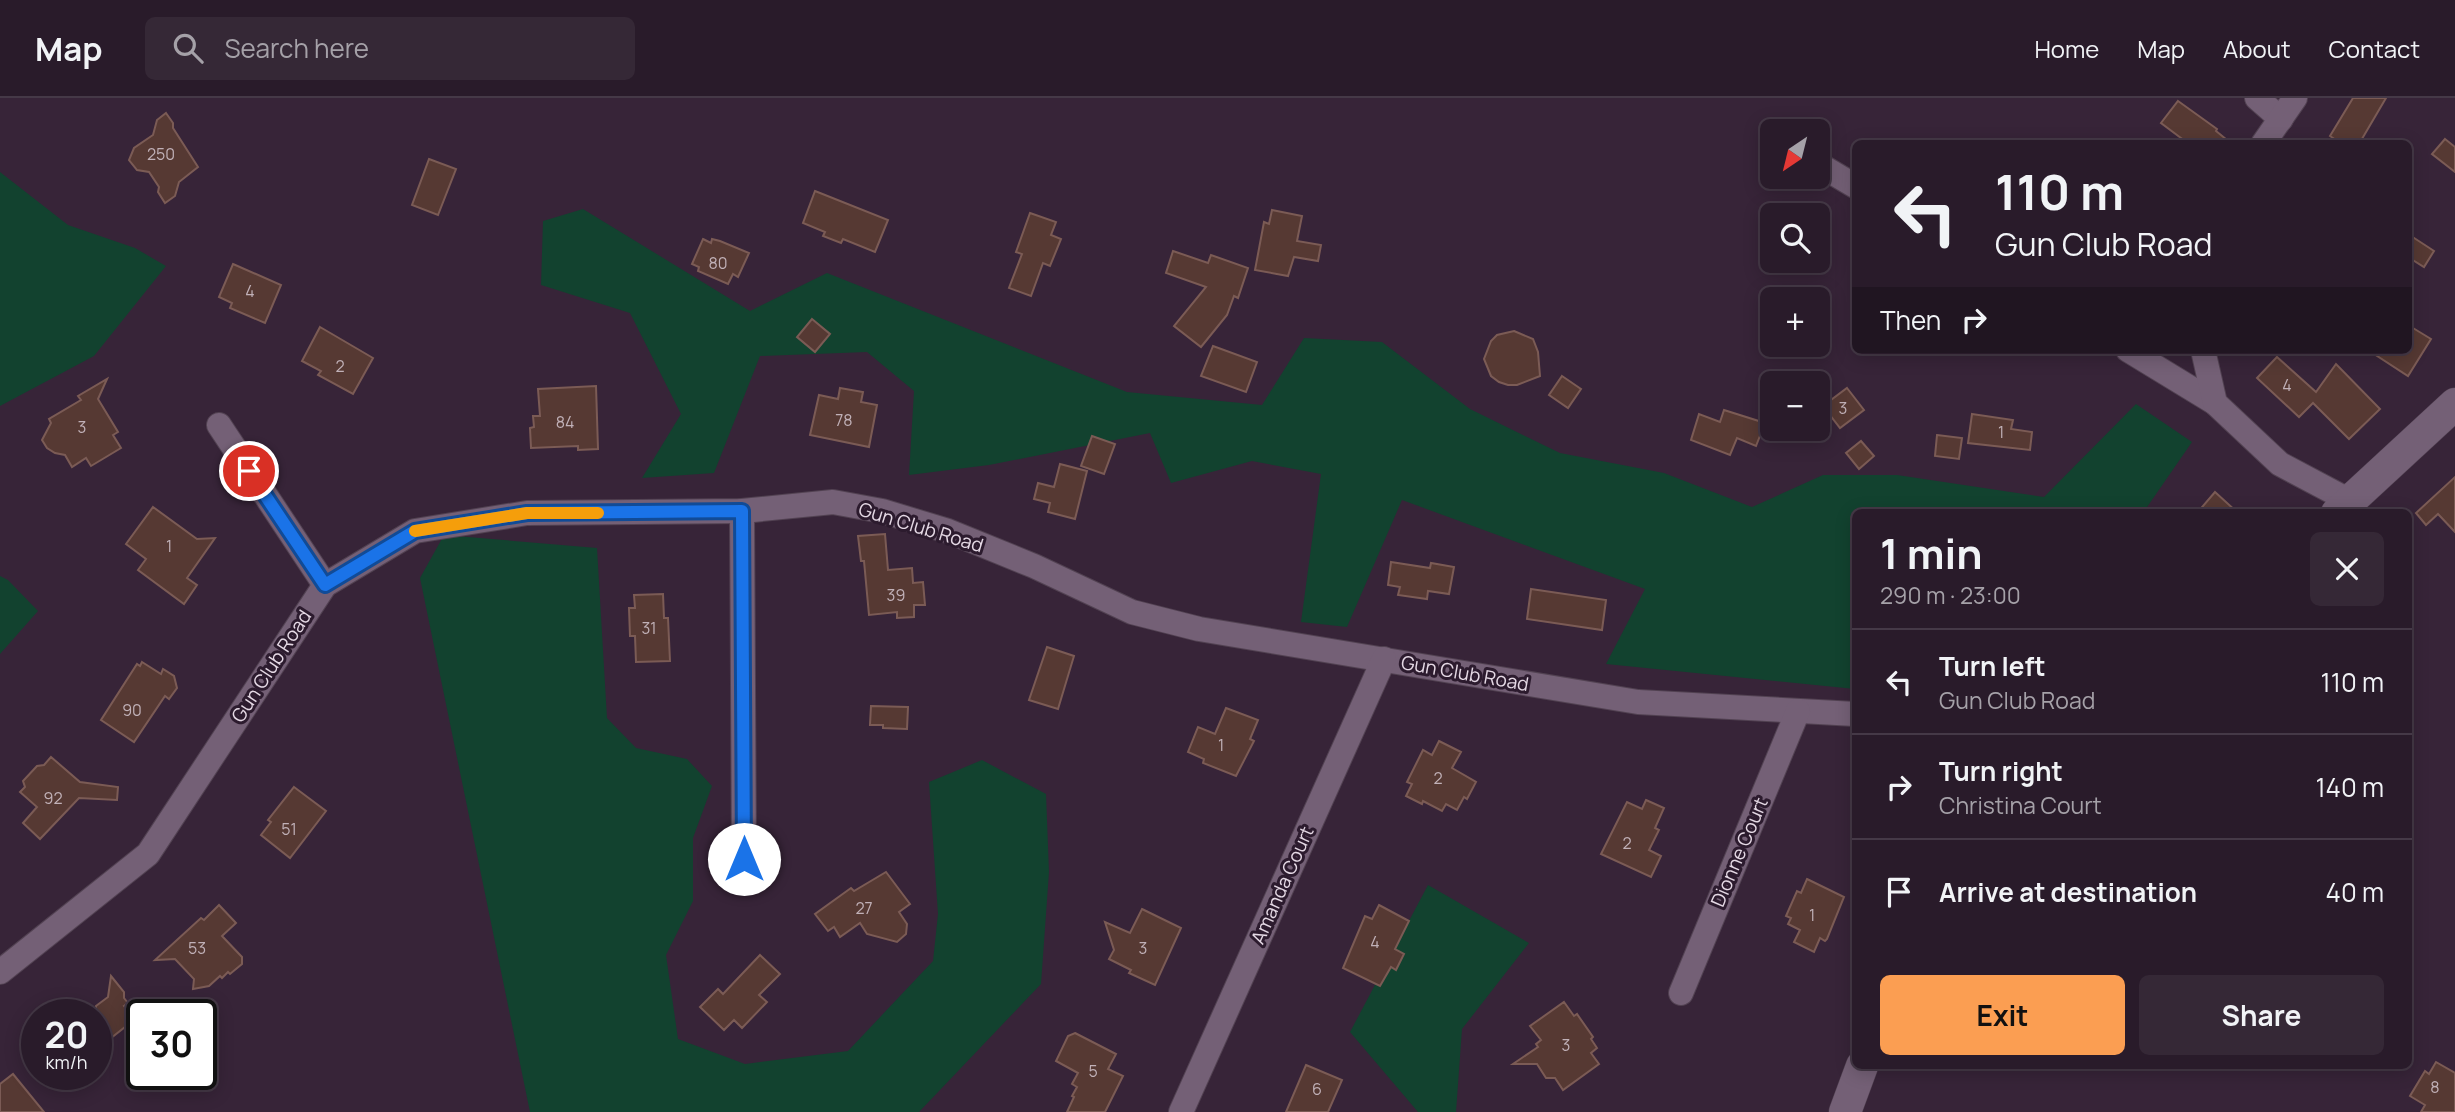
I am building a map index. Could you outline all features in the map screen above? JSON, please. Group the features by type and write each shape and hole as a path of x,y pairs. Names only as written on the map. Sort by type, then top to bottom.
{"street":[{"path":"2257,98 2281,119"},
{"path":"2266,140 2295,98"},
{"path":"1830,171 1852,184"},
{"path":"2135,354 2215,403 2280,464 2344,507 2455,404"},
{"path":"2204,354 2215,403"},
{"path":"219,425 325,585"},
{"name":"Gun Club Road","path":"0,972 148,854 325,585 415,531 527,513 742,511 833,502 882,510 947,531 1010,556 1132,612 1199,629 1638,702 1852,714"},
{"path":"742,511 744,859"},
{"name":"Amanda Court","path":"1181,1112 1384,659"},
{"name":"Dionne Court","path":"1681,993 1798,711"},
{"path":"1844,1112 1861,1069"}],"green space":[{"path":"0,172 68,225 135,248 166,266 94,356 0,406"},
{"path":"583,209 750,311 827,273 1127,392 1262,405 1304,338 1382,342 1470,409 1560,453 1664,473 1752,507 1823,475 1897,475 2044,497 2136,404 2192,442 2146,509 1852,509 1852,689 1606,664 1645,589 1402,500 1347,627 1301,622 1321,474 1252,461 1171,483 1150,433 989,465 909,475 914,391 867,352 760,356 714,473 642,478 681,414 630,313 541,285 543,221"},
{"path":"444,535 597,548 607,718 636,748 687,759 712,786 693,838 693,901 666,955 678,1039 745,1064 848,1051 933,961 938,914 929,782 982,760 1046,794 1049,872 1041,984 919,1112 530,1112 420,578"},
{"path":"0,576 8,580 38,611 0,654"},
{"path":"1428,885 1529,943 1462,1029 1456,1112 1418,1112 1350,1032"}],"building":[{"path":"2353,98 2386,98 2361,140 2336,140 2330,136"},
{"path":"2178,101 2217,129 2227,140 2184,140 2161,123"},
{"path":"166,113 198,167 179,182 175,196 165,203 149,172 137,170 129,160 134,148 153,135 157,120"},
{"path":"2445,139 2455,147 2455,172 2432,154"},
{"path":"429,159 456,169 438,215 412,205"},
{"path":"815,191 888,220 875,252 843,239 841,243 823,236 825,232 803,223"},
{"path":"1272,210 1302,216 1297,241 1321,245 1318,261 1294,257 1288,276 1255,270 1264,222 1269,224"},
{"path":"1030,213 1056,222 1051,235 1061,239 1050,266 1043,263 1031,296 1009,288 1022,254 1016,252"},
{"path":"2412,237 2434,251 2424,267 2412,260"},
{"path":"703,239 711,243 712,239 720,241 749,253 738,277 733,274 728,284 698,271 699,267 692,264"},
{"path":"1173,251 1208,263 1211,255 1248,268 1238,298 1234,296 1227,315 1201,347 1174,326 1206,287 1166,273"},
{"path":"233,264 281,285 265,323 230,308 232,303 219,297"},
{"path":"812,319 830,334 815,352 797,337"},
{"path":"320,327 373,358 353,394 318,375 321,371 302,361"},
{"path":"2412,327 2431,339 2408,376 2374,354 2412,354"},
{"path":"1514,331 1533,339 1538,352 1540,376 1517,385 1508,385 1491,376 1484,359 1491,341 1497,335"},
{"path":"1213,346 1257,362 1246,392 1201,376"},
{"path":"2277,357 2316,392 2336,364 2380,409 2349,439 2313,403 2299,417 2257,378"},
{"path":"1562,376 1581,389 1568,408 1549,395"},
{"path":"107,379 98,399 118,432 113,435 121,448 91,466 86,458 72,467 65,455 47,448 42,440 51,423 49,419 81,400 78,396"},
{"path":"596,386 598,449 578,450 578,446 531,448 530,428 534,427 533,416 540,416 538,389"},
{"path":"840,388 863,392 861,402 877,405 869,447 810,435 819,395 838,399"},
{"path":"1847,388 1864,410 1840,428 1830,415 1830,401"},
{"path":"1724,410 1760,421 1760,436 1756,446 1737,438 1730,455 1691,440 1699,414 1720,422"},
{"path":"1972,414 2013,420 2011,429 2032,432 2030,450 1968,443"},
{"path":"1937,435 1962,438 1959,459 1935,456"},
{"path":"1092,436 1115,444 1104,474 1081,466"},
{"path":"1861,441 1874,456 1859,469 1846,453"},
{"path":"1060,464 1087,471 1075,519 1048,512 1050,503 1034,499 1038,483 1054,487"},
{"path":"2455,477 2455,532 2438,514 2426,525 2416,513"},
{"path":"2215,492 2234,509 2200,509"},
{"path":"153,507 197,539 215,538 187,578 197,585 184,604 138,570 146,559 126,544"},
{"path":"885,534 888,570 912,568 913,583 923,582 925,605 914,605 914,617 897,618 897,612 869,615 864,561 861,561 858,536"},
{"path":"1391,562 1430,568 1431,563 1454,567 1449,594 1428,591 1427,599 1398,595 1400,587 1388,585"},
{"path":"1531,589 1606,600 1602,630 1527,619"},
{"path":"663,594 664,618 668,618 670,661 636,662 635,636 630,636 629,608 635,608 634,595"},
{"path":"1047,647 1074,656 1058,709 1029,700"},
{"path":"142,662 161,674 163,669 174,676 177,688 169,699 165,696 134,742 101,720 137,664 140,666"},
{"path":"871,706 908,707 907,729 870,725"},
{"path":"1226,708 1258,720 1250,739 1254,741 1236,776 1203,763 1204,759 1188,752 1198,727 1215,734"},
{"path":"1439,741 1461,752 1452,768 1476,782 1457,810 1446,804 1442,811 1406,796 1412,784 1407,782 1423,750 1432,755"},
{"path":"51,757 80,782 118,787 117,800 79,798 40,839 23,823 37,807 20,792 25,787 23,781 37,766 44,765"},
{"path":"294,787 326,811 290,858 261,835 271,822 268,820"},
{"path":"1646,800 1664,808 1655,828 1659,830 1649,850 1661,856 1651,877 1601,854 1627,802 1642,809"},
{"path":"886,872 910,904 899,912 907,924 906,934 897,942 867,934 860,923 840,937 834,927 828,931 815,914 851,888 854,891"},
{"path":"1807,879 1844,897 1827,939 1825,941 1820,938 1814,952 1794,942 1800,930 1788,924 1791,918 1786,916 1797,891 1801,893"},
{"path":"219,905 236,923 222,936 242,957 242,964 230,974 228,972 222,978 220,976 209,986 193,989 194,979 175,959 155,960"},
{"path":"1379,905 1409,921 1395,949 1404,954 1396,970 1391,967 1380,986 1343,968 1365,916 1372,919"},
{"path":"1142,909 1181,928 1155,985 1129,973 1131,970 1109,959 1114,950 1105,922 1130,933"},
{"path":"760,955 780,974 759,995 767,1002 742,1028 734,1020 724,1030 700,1007 718,989 723,994"},
{"path":"111,976 124,992 126,1000 126,1026 112,1037 112,999 105,999 108,997"},
{"path":"1564,1002 1574,1016 1577,1014 1593,1037 1591,1039 1597,1048 1591,1053 1599,1064 1563,1090 1555,1078 1546,1078 1537,1064 1513,1064 1538,1047 1536,1044 1541,1040 1530,1026"},
{"path":"1075,1033 1116,1054 1108,1069 1123,1076 1105,1112 1067,1112 1077,1087 1072,1084 1078,1073 1056,1061 1068,1036"},
{"path":"2436,1062 2455,1073 2455,1112 2421,1112 2425,1105 2410,1096 2425,1071 2429,1074"},
{"path":"1306,1065 1342,1080 1328,1112 1286,1112"},
{"path":"13,1074 21,1084 21,1090 26,1090 44,1112 0,1112 0,1084"}],"slow traffic":[{"path":"415,531 527,513 598,513"}],"route":[{"path":"249,471 325,585 415,531 527,513 742,511 744,859"}]}
